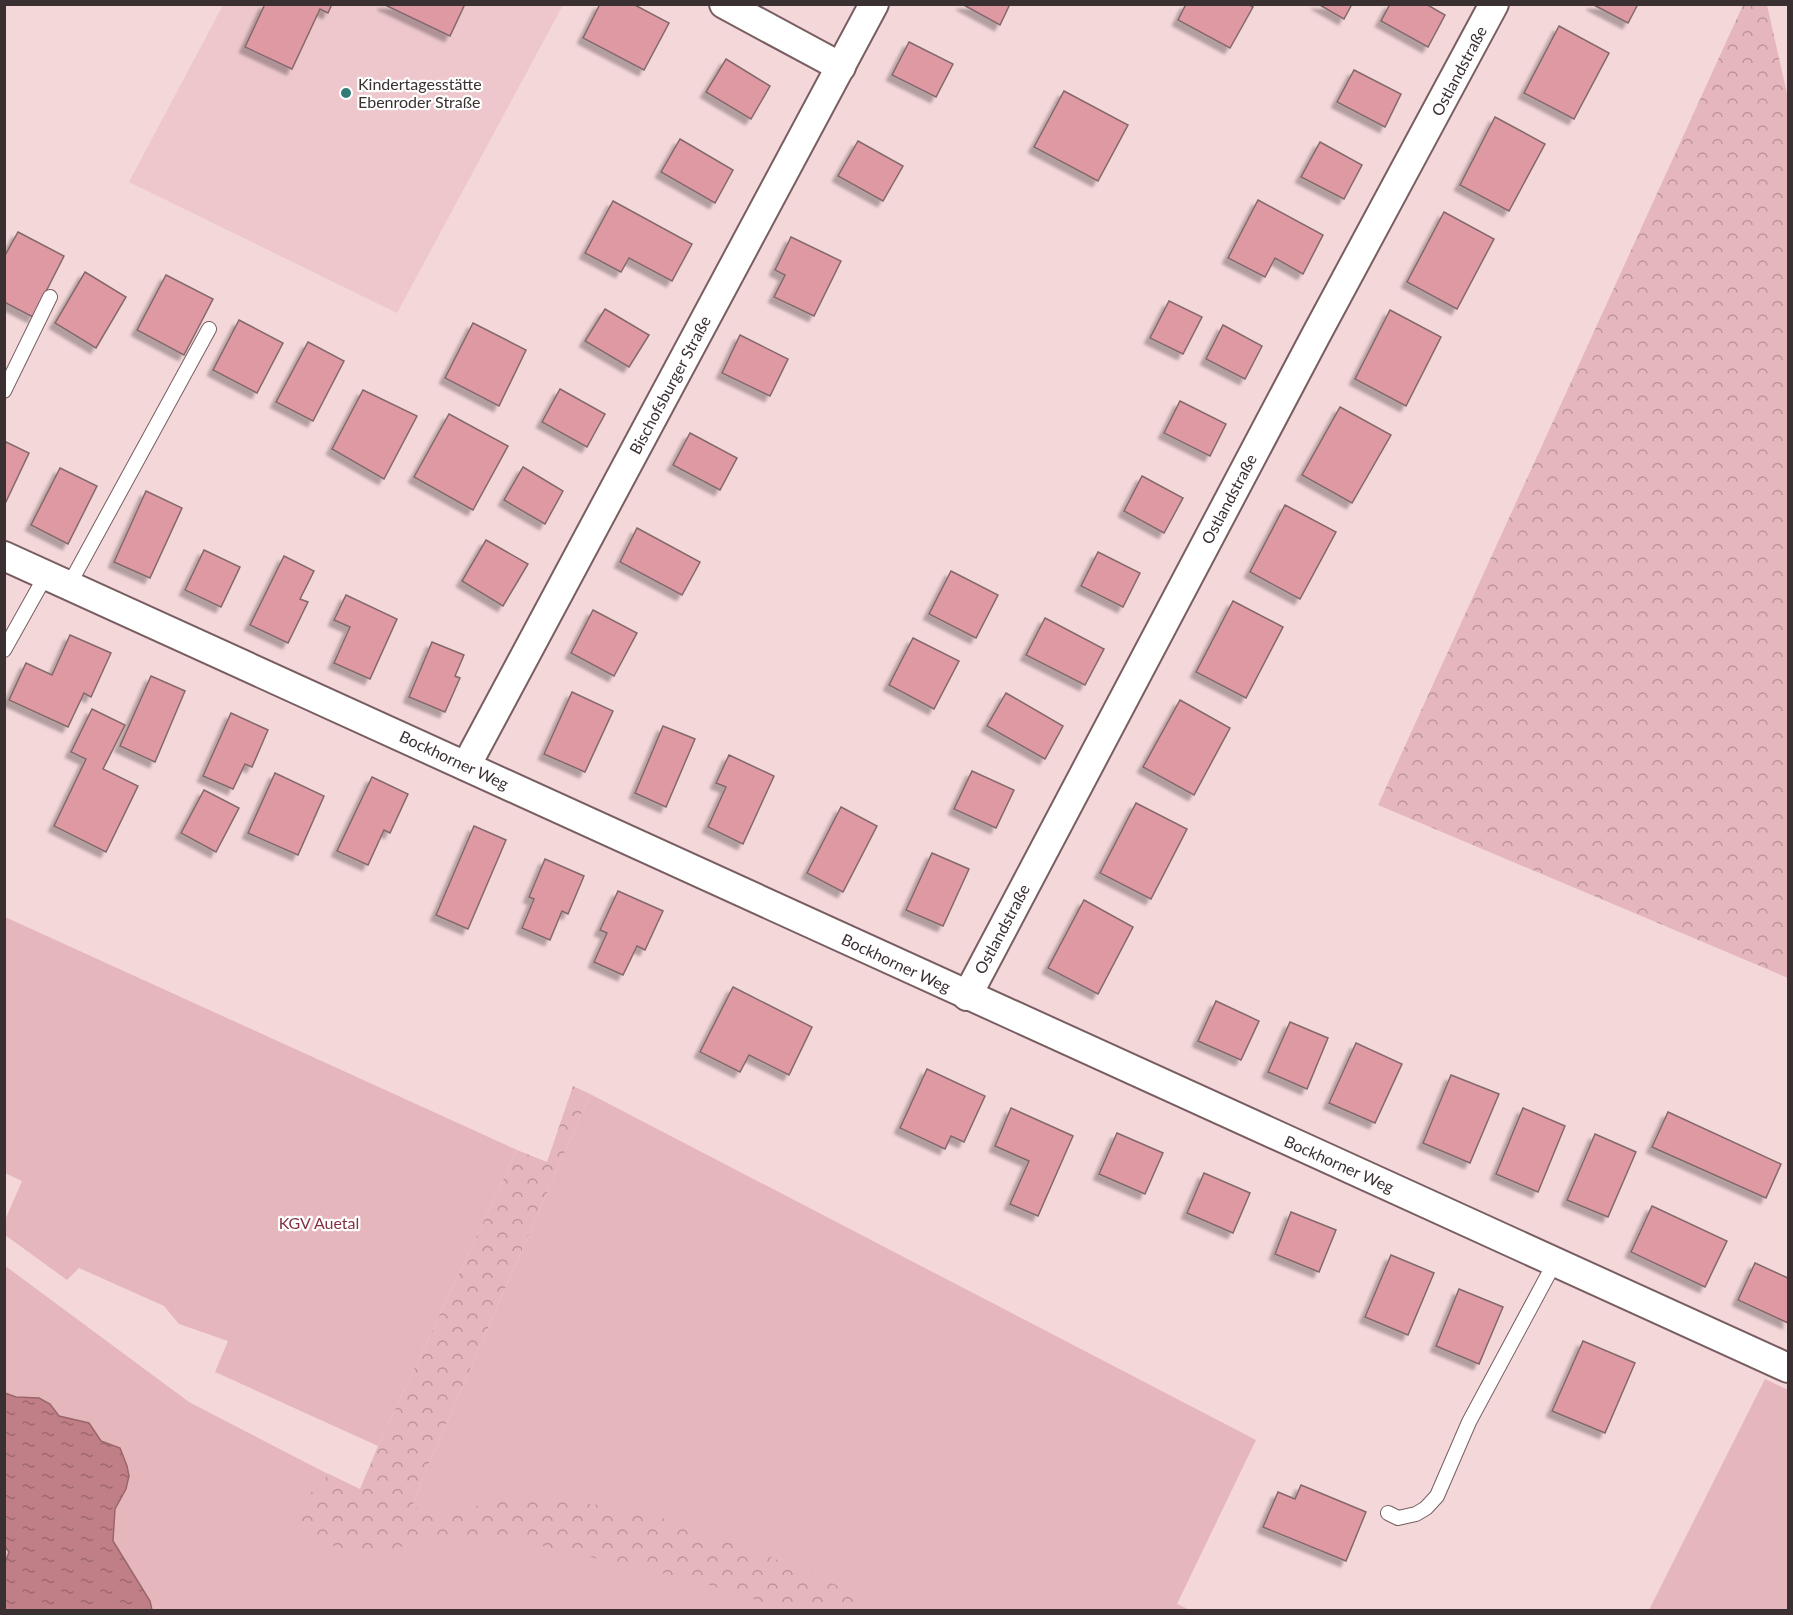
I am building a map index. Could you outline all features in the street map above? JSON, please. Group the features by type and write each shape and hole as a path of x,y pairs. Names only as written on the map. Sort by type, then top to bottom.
{"street":[{"path":"724,4 841,67"},
{"name":"Bischofsburger Straße","path":"466,766 874,4"},
{"name":"Ostlandstraße","path":"967,996 1321,325 1494,4"},
{"name":"Bockhorner Weg","path":"4,556 1788,1368"}],"lane":[{"path":"4,391 50,297"},
{"path":"4,650 58,580 209,329"},
{"path":"1388,1513 1398,1518 1416,1514 1426,1508 1437,1496 1469,1422 1555,1262"}],"shaded area":[{"name":"Kindertagesstätte Ebenroder Straße","path":"223,5 563,5 397,313 129,182"}],"green space":[{"path":"1743,5 1767,5 1788,98 1788,978 1378,805"},
{"name":"KGV Auetal","path":"5,917 517,1150 378,1446 215,1372 228,1341 179,1324 164,1306 79,1268 67,1280 5,1235 5,1220 22,1181 5,1173"},
{"path":"573,1086 590,1094 412,1507 461,1509 530,1495 646,1512 794,1566 891,1610 788,1610 696,1581 542,1546 462,1535 365,1554 308,1539 287,1518 329,1474 360,1489 517,1150 547,1162"},
{"path":"590,1094 1256,1440 1177,1604 1190,1610 5,1610 4,1265 189,1402 390,1506 412,1507"},
{"path":"1765,1379 1788,1390 1788,1610 1649,1610"}],"water":[{"path":"5,1393 16,1397 39,1398 50,1404 59,1416 89,1423 101,1441 120,1448 129,1476 126,1489 115,1509 113,1541 150,1601 152,1610 5,1610 5,1563 9,1552 4,1545"}],"building":[{"path":"265,4 332,4 328,13 320,9 292,69 245,47"},
{"path":"383,4 465,4 450,36"},
{"path":"600,4 633,4 669,23 644,70 583,38"},
{"path":"962,4 1010,4 1000,25"},
{"path":"1186,4 1248,4 1253,7 1230,48 1178,20"},
{"path":"1318,4 1352,4 1344,19"},
{"path":"1390,4 1426,4 1445,15 1428,47 1381,21"},
{"path":"1592,4 1638,4 1628,23"},
{"path":"1559,26 1609,53 1574,119 1524,93"},
{"path":"909,42 953,64 936,97 892,75"},
{"path":"726,59 770,86 751,119 706,92"},
{"path":"1354,70 1401,94 1385,127 1337,102"},
{"path":"1064,91 1128,125 1098,181 1034,147"},
{"path":"1495,117 1545,144 1509,211 1460,185"},
{"path":"680,139 733,170 715,203 661,172"},
{"path":"858,141 903,166 883,201 838,176"},
{"path":"1320,142 1362,165 1344,199 1301,177"},
{"path":"1258,200 1323,235 1303,274 1275,258 1265,277 1228,258"},
{"path":"613,201 692,244 672,281 629,258 621,272 585,253"},
{"path":"1444,212 1494,239 1457,309 1407,282"},
{"path":"18,232 64,256 33,317 4,302 4,257"},
{"path":"791,237 841,261 814,316 774,297 785,275 775,270"},
{"path":"85,272 126,297 96,348 55,323"},
{"path":"166,275 213,299 184,355 137,330"},
{"path":"1169,301 1202,317 1183,354 1150,338"},
{"path":"605,309 649,335 629,367 585,341"},
{"path":"1390,310 1441,337 1406,406 1355,379"},
{"path":"239,320 283,343 257,393 213,370"},
{"path":"473,323 526,350 499,406 445,378"},
{"path":"1223,325 1262,346 1245,379 1206,359"},
{"path":"740,335 788,359 770,396 722,373"},
{"path":"308,342 344,361 313,421 276,402"},
{"path":"560,389 605,414 587,447 542,422"},
{"path":"363,390 417,416 384,479 332,449"},
{"path":"1180,401 1226,424 1210,456 1164,433"},
{"path":"1340,407 1391,435 1352,503 1302,475"},
{"path":"449,414 508,446 473,510 414,477"},
{"path":"690,433 737,458 720,490 673,465"},
{"path":"4,441 29,453 4,506"},
{"path":"523,467 563,491 545,524 504,500"},
{"path":"60,468 97,486 68,544 31,525"},
{"path":"1142,476 1183,498 1164,533 1124,511"},
{"path":"146,491 182,508 150,578 114,562"},
{"path":"1285,505 1336,532 1300,599 1250,572"},
{"path":"637,528 700,562 682,595 620,562"},
{"path":"486,540 528,564 503,606 462,581"},
{"path":"204,550 240,567 221,607 185,590"},
{"path":"1098,552 1140,573 1123,607 1081,586"},
{"path":"284,556 314,571 300,599 308,602 288,643 250,625"},
{"path":"951,571 998,595 976,638 929,614"},
{"path":"346,595 397,619 370,679 334,663 350,627 334,620"},
{"path":"1233,601 1283,627 1246,698 1196,672"},
{"path":"593,610 637,633 614,676 571,653"},
{"path":"1045,618 1104,649 1085,685 1026,655"},
{"path":"70,635 111,653 91,697 84,693 68,727 9,700 26,663 52,675"},
{"path":"913,638 959,661 934,709 889,685"},
{"path":"432,642 464,655 455,676 460,678 445,712 409,697"},
{"path":"151,676 185,691 155,762 120,746"},
{"path":"572,692 613,711 585,772 544,754"},
{"path":"1006,693 1063,726 1045,759 987,726"},
{"path":"1180,700 1230,728 1194,795 1143,767"},
{"path":"92,709 125,725 103,769 138,786 106,852 54,826 86,759 71,752"},
{"path":"231,713 268,730 252,767 245,764 233,789 203,776"},
{"path":"663,726 695,739 666,807 635,793"},
{"path":"729,755 774,776 743,844 708,827 726,787 716,783"},
{"path":"972,771 1014,790 996,828 954,809"},
{"path":"275,773 324,796 298,855 248,833"},
{"path":"372,777 408,794 390,833 384,830 368,865 337,851"},
{"path":"204,790 239,808 216,852 181,833"},
{"path":"1136,803 1187,829 1151,899 1100,873"},
{"path":"841,807 877,826 843,892 807,873"},
{"path":"474,826 506,840 468,929 436,915"},
{"path":"932,853 969,869 943,926 906,910"},
{"path":"545,859 584,876 568,914 562,911 550,940 522,928 534,899 529,897"},
{"path":"618,891 663,911 645,950 637,946 623,975 594,962 607,933 600,930"},
{"path":"1084,900 1133,927 1098,994 1048,968"},
{"path":"733,987 812,1027 789,1075 749,1055 740,1072 700,1052"},
{"path":"1216,1001 1259,1021 1241,1060 1198,1041"},
{"path":"1290,1022 1328,1038 1307,1089 1268,1072"},
{"path":"1356,1043 1402,1064 1375,1123 1329,1103"},
{"path":"927,1069 985,1096 964,1142 951,1136 945,1149 900,1128"},
{"path":"1451,1075 1499,1094 1470,1163 1423,1143"},
{"path":"1011,1108 1073,1136 1038,1216 1010,1204 1029,1161 995,1146"},
{"path":"1523,1108 1565,1126 1538,1192 1496,1174"},
{"path":"1668,1112 1781,1164 1766,1198 1652,1147"},
{"path":"1117,1133 1163,1153 1145,1194 1099,1174"},
{"path":"1595,1134 1636,1152 1608,1217 1567,1200"},
{"path":"1204,1173 1250,1193 1233,1233 1187,1213"},
{"path":"1652,1206 1727,1241 1705,1287 1631,1252"},
{"path":"1291,1212 1336,1230 1319,1272 1275,1254"},
{"path":"1391,1255 1434,1273 1408,1335 1365,1317"},
{"path":"1755,1263 1788,1278 1788,1323 1738,1300"},
{"path":"1459,1289 1503,1307 1479,1364 1436,1346"},
{"path":"1583,1341 1635,1363 1605,1433 1552,1411"},
{"path":"1301,1485 1366,1512 1346,1561 1263,1527 1278,1492 1295,1499"}],"place":[{"name":"Kindertagesstätte Ebenroder Straße","path":"346,93"}]}
